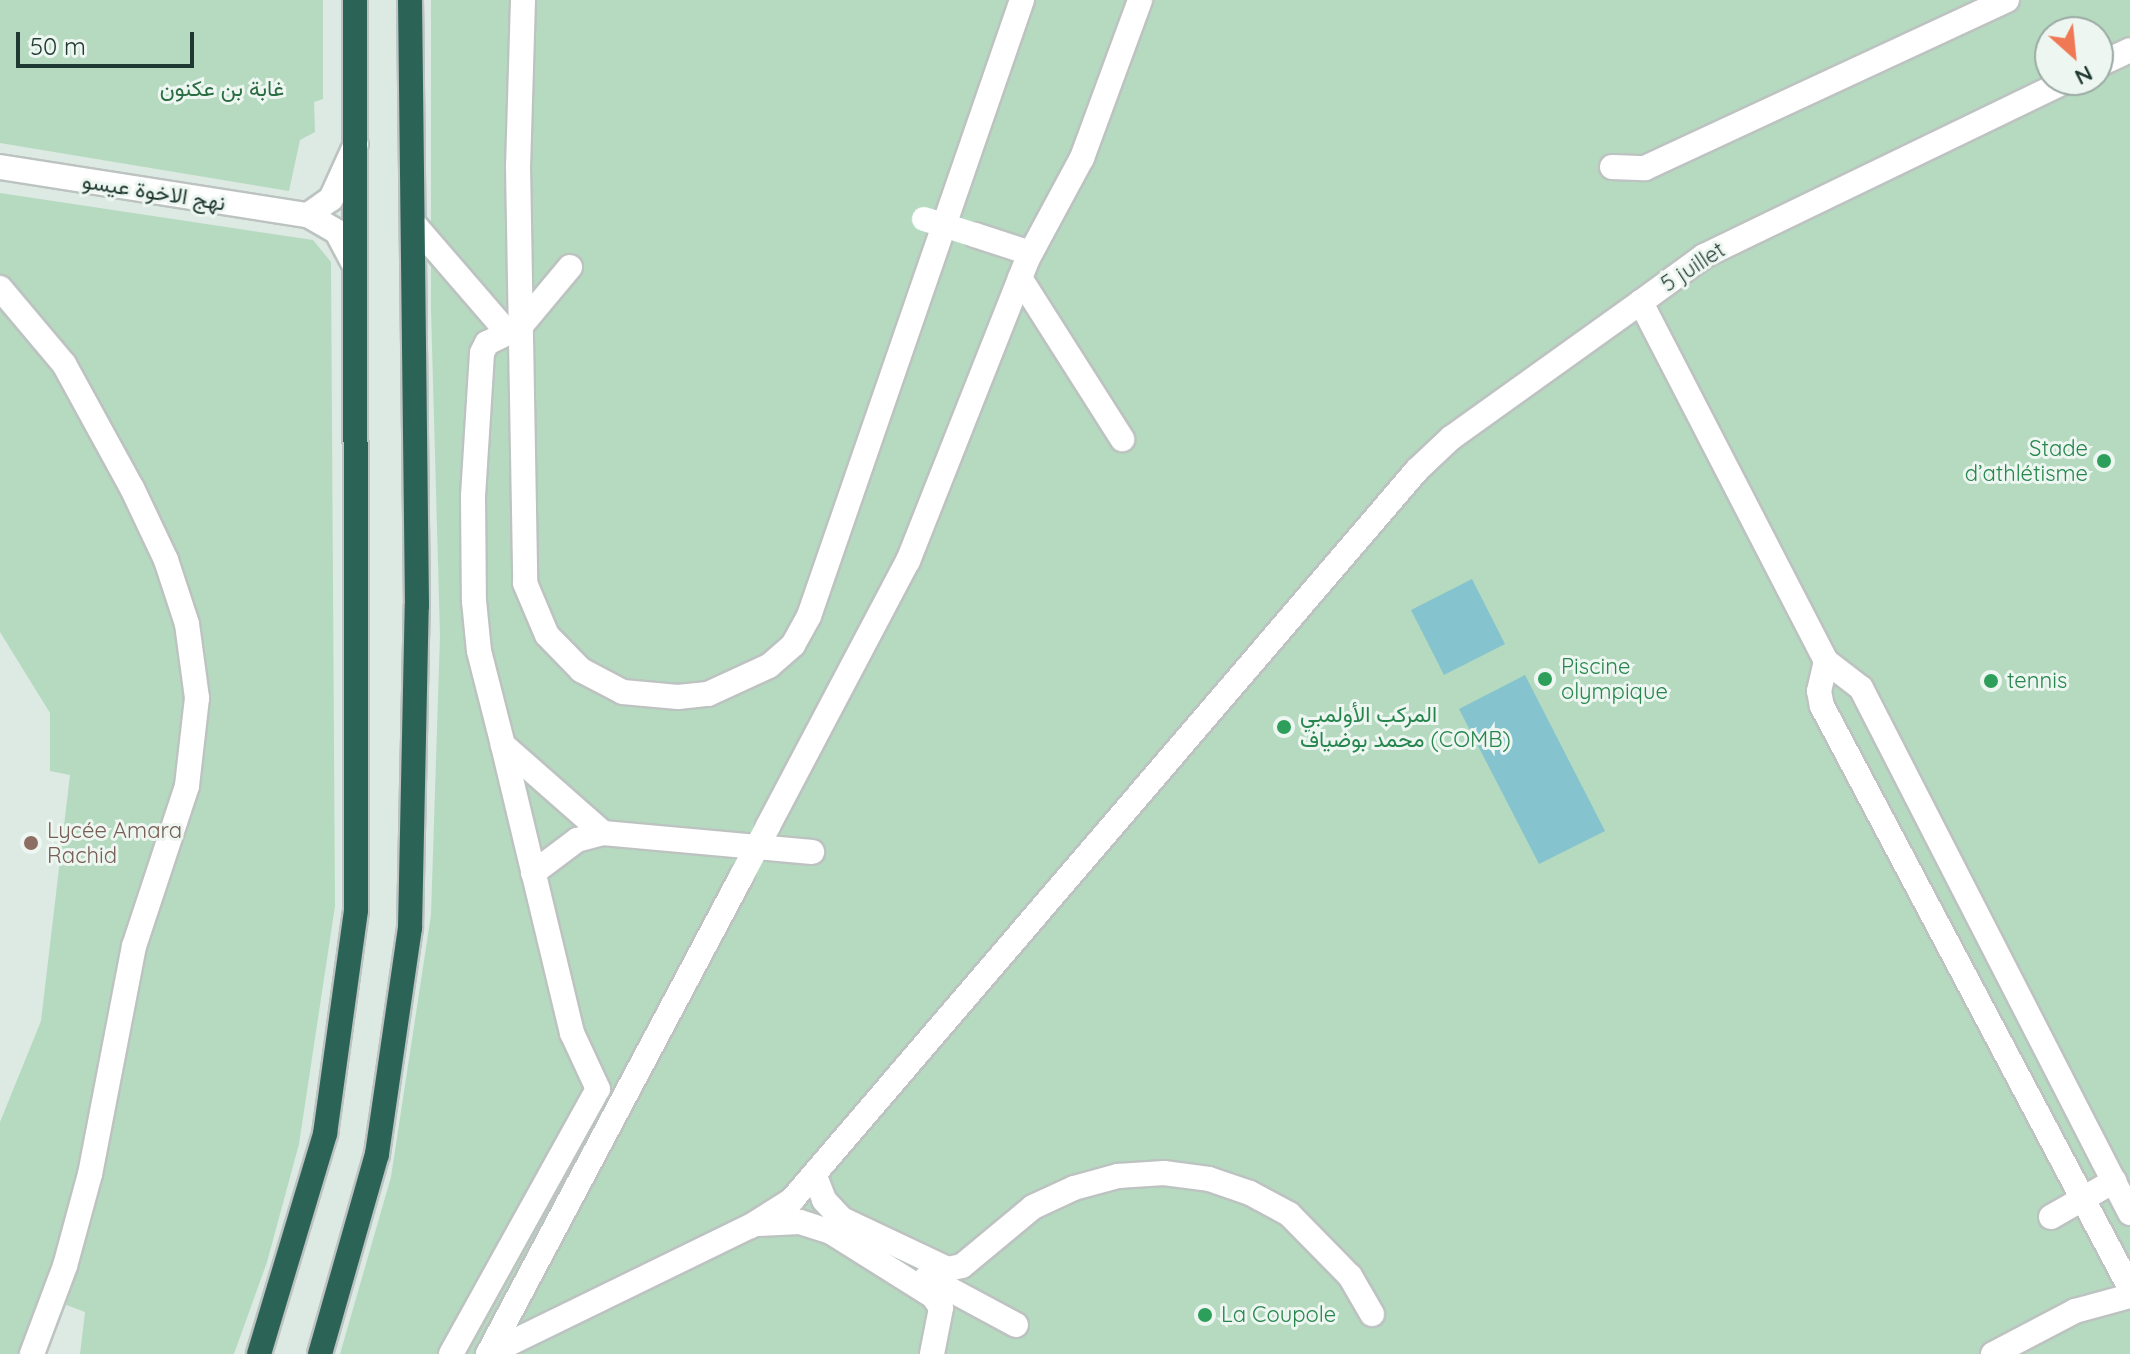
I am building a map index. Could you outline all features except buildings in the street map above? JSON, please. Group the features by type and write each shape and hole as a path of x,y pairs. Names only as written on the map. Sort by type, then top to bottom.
{"highway":[{"path":"259,1354 325,1134 356,910 360,685 355,0"},
{"path":"320,1354 377,1154 410,928 417,606 410,0"}],"street":[{"path":"523,0 514,330 525,583 539,623 555,647 599,682 650,696 708,694 769,666 793,645 809,616 1022,0"},
{"path":"488,1354 908,561 1030,253 1082,158 1140,0"},
{"path":"1612,167 1645,168 2007,0"},
{"name":"5 juillet","path":"1826,661 1641,302 1704,256 2035,96"},
{"path":"355,266 337,232 308,215 331,199 357,142"},
{"name":"نهج الاخوة عيسو","path":"0,167 308,215"},
{"path":"924,219 1030,253"},
{"path":"413,223 514,330"},
{"path":"570,267 514,330 487,343 482,353 473,496 479,651 572,1033 598,1089 615,1115"},
{"path":"1020,278 1122,439"},
{"path":"0,288 64,364 132,488 166,560 187,624 198,710 187,786 134,946 83,1205 32,1354"},
{"path":"488,1354 751,1226 792,1200 1417,470 1451,438 1641,302"},
{"path":"2130,1213 1861,688 1826,661 1819,691 1822,706 2130,1288"},
{"path":"503,745 603,833"},
{"path":"1853,769 1892,751"},
{"path":"533,873 577,840 603,833 812,852"},
{"path":"451,1354 598,1089"},
{"path":"751,1226 784,1221 816,1226 888,1254 941,1268 955,1268 1033,1207 1074,1188 1118,1176 1164,1173 1209,1179 1250,1193 1289,1214 1350,1276 1372,1314"},
{"path":"815,1176 832,1210 888,1254 939,1301 932,1354"},
{"path":"2051,1217 2114,1181"},
{"path":"888,1254 1016,1325"},
{"path":"1993,1354 2075,1311 2130,1296"}],"green space":[{"name":"غابة بن عكنون","path":"0,0 323,0 323,99 314,102 315,132 300,140 289,191 0,143"},
{"name":"المركب الأولمبي محمد بوضياف (COMB)","path":"431,0 2130,0 2130,1354 340,1354 391,1177 431,915 440,636 431,310"},
{"path":"0,193 313,240 331,262 335,906 299,1144 267,1262 234,1354 80,1354 85,1312 61,1303 21,1354 0,1354 0,1122 41,1021 70,775 50,771 50,713 0,632"}],"water":[{"path":"1472,579 1505,644 1444,675 1411,610"},
{"path":"1525,675 1605,831 1539,864 1459,709"}],"place":[{"name":"Stade d’athlétisme","path":"2104,461"},
{"name":"Piscine olympique","path":"1545,679"},
{"name":"tennis","path":"1991,681"},
{"name":"المركب الأولمبي محمد بوضياف (COMB)","path":"1284,727"},
{"name":"Lycée Amara Rachid","path":"31,843"},
{"name":"La Coupole","path":"1205,1315"}]}
